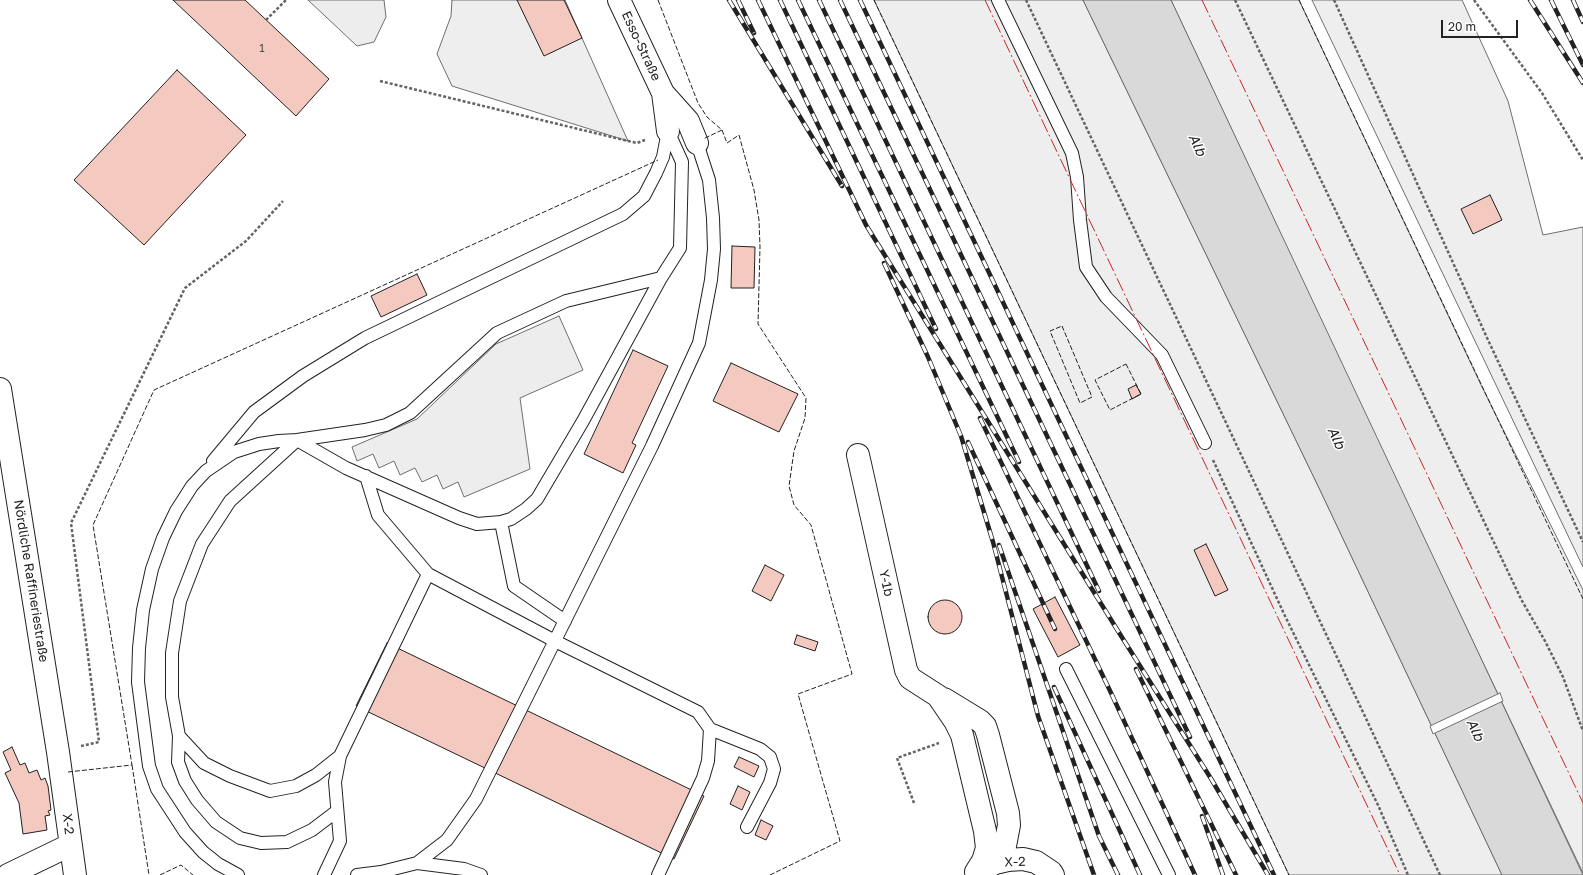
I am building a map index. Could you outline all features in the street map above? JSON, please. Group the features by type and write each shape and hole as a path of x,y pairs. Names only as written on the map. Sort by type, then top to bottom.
{"street":[{"name":"Esso-Straße","path":"619,0 663,93 688,121 697,143"},
{"name":"Esso-Straße","path":"663,93 668,132"},
{"name":"Nördliche Raffineriestraße","path":"0,389 60,762"},
{"name":"Y-1b","path":"858,455 906,670 910,678 980,721 985,726 988,734 1008,813 1009,825 1005,846 981,870"},
{"name":"Y-1b","path":"938,696 955,721 962,735 986,831 986,848 981,870"},
{"name":"X-2","path":"60,762 75,875"},
{"path":"8,875 70,845"},
{"name":"X-2","path":"981,870 1008,860 1023,859 1036,862 1053,875"}],"lane":[{"path":"998,0 1072,153 1077,177 1080,220 1086,267 1106,297 1162,355 1205,443"},
{"path":"297,440 346,468 477,524 501,522 511,519 526,509 537,499 583,421 661,278 680,248 682,162 668,132"},
{"path":"230,875 202,852 185,832 157,789 150,766 138,682 142,617 152,569 163,538 176,511 192,486 254,412 304,376 359,342 623,214 644,196 663,157 668,132"},
{"path":"357,875 381,873 417,862 447,840 476,799 652,446 699,343 711,280 714,249 713,218 709,180 697,143"},
{"path":"206,471 234,452 259,444 279,440 297,440 365,430 386,425 410,413 497,333 566,301 661,278"},
{"path":"297,440 230,501 202,544 180,602 172,653 172,697 180,736 178,762 185,781 197,800 216,822 240,838 261,843 287,842 312,830 337,811"},
{"path":"366,476 378,515 428,574 555,641 698,712 710,729 760,749 770,757 774,769 770,783 747,828"},
{"path":"501,522 514,586 565,621"},
{"path":"324,875 340,841 335,782 340,756 428,574"},
{"path":"1066,668 1169,875"},
{"path":"658,875 703,778 708,761 710,729"},
{"path":"180,736 204,763 230,776 270,791 296,786 316,775 340,756"},
{"path":"417,862 464,869 481,875"},
{"path":"218,864 238,875"}],"path":[{"path":"266,20 286,0"},
{"path":"1026,0 1440,875"},
{"path":"1236,0 1521,599 1545,641 1563,677 1583,730"},
{"path":"1334,0 1488,340 1583,542"},
{"path":"1474,0 1542,93 1583,160"},
{"path":"380,81 637,143 668,132"},
{"path":"60,762 99,742 70,523 185,288 246,241 283,201"},
{"path":"1205,443 1284,616 1378,804 1408,875"},
{"path":"914,803 897,758 962,735"}],"shaded area":[{"path":"308,0 384,0 386,17 374,42 357,46"},
{"path":"452,0 565,0 628,141 452,86 437,54 451,16"},
{"path":"874,0 1083,0 1320,490 1502,875 1289,875"},
{"path":"1171,0 1299,0 1482,387 1583,590 1583,873 1380,446"},
{"path":"1312,0 1462,0 1508,101 1543,235 1583,227 1583,567"},
{"path":"559,316 583,370 520,398 530,469 464,497 458,482 443,489 437,475 422,482 415,468 400,475 394,461 379,468 373,454 357,461 352,447 417,419 496,344"}],"water":[{"name":"Alb","path":"1083,0 1171,0 1583,875 1502,875 1320,490"}],"pier":[{"path":"1500,693 1503,701 1433,734 1430,726"}],"building":[{"path":"173,0 245,0 329,79 296,116"},
{"path":"517,0 564,0 582,38 544,56"},
{"path":"177,70 246,135 144,245 74,180"},
{"path":"1490,195 1502,220 1473,234 1461,209"},
{"path":"732,246 755,247 754,288 731,288"},
{"path":"417,274 427,295 381,317 371,296"},
{"path":"633,350 668,366 632,443 636,445 623,473 584,454"},
{"path":"731,363 798,394 779,432 713,401"},
{"path":"1136,385 1141,394 1132,399 1128,389"},
{"path":"1206,544 1228,590 1215,596 1194,550"},
{"path":"765,565 784,575 771,601 752,591"},
{"path":"1055,597 1080,645 1058,657 1033,609"},
{"path":"942,600 948,600 952,601 959,607 962,617 961,624 955,631 948,634 942,634 938,633 931,627 928,620 928,614 929,610 935,603"},
{"path":"797,635 818,642 815,651 794,644"},
{"path":"387,643 704,796 674,859 356,706"},
{"path":"12,747 20,765 25,763 29,773 37,770 41,780 45,778 48,786 51,810 48,811 50,815 45,816 47,830 23,834 19,803 5,773 11,770 3,752"},
{"path":"739,757 759,766 754,777 734,767"},
{"path":"738,786 750,792 742,810 730,804"},
{"path":"761,820 773,826 766,840 755,835"}],"railway":[{"path":"729,0 842,186"},
{"path":"738,0 754,33"},
{"path":"758,0 866,225 1210,777 1268,875"},
{"path":"780,0 936,329"},
{"path":"798,0 1019,462"},
{"path":"819,0 1099,591"},
{"path":"840,0 1190,737"},
{"path":"860,0 1274,875"},
{"path":"1530,0 1583,83"},
{"path":"1551,0 1583,65"},
{"path":"1573,0 1583,22"},
{"path":"884,263 928,357 961,436 993,542 1038,716 1094,875"},
{"path":"980,418 1112,695 1195,875"},
{"path":"968,442 1055,629"},
{"path":"999,545 1099,836 1118,875"},
{"path":"1136,669 1236,875"},
{"path":"1054,687 1140,875"},
{"path":"1202,816 1223,875"}],"fence":[{"path":"658,0 698,103 707,117 722,130 703,139"},
{"path":"874,0 1289,875"},
{"path":"1299,0 1583,599"},
{"path":"722,130 727,143 739,135 754,190 759,220 760,247 758,324 806,398 805,418 794,451 789,486 794,505 811,525 852,674 798,694 840,841 770,875"},
{"path":"68,772 132,765 93,525 154,390 658,160"},
{"path":"1062,326 1092,397 1080,403 1050,331 1062,326"},
{"path":"1126,364 1141,394 1110,410 1095,380 1126,364"},
{"path":"132,765 149,875"},
{"path":"160,875 181,865 193,875"}],"power":[{"path":"985,0 1400,875"},
{"path":"1202,0 1583,803"}]}
